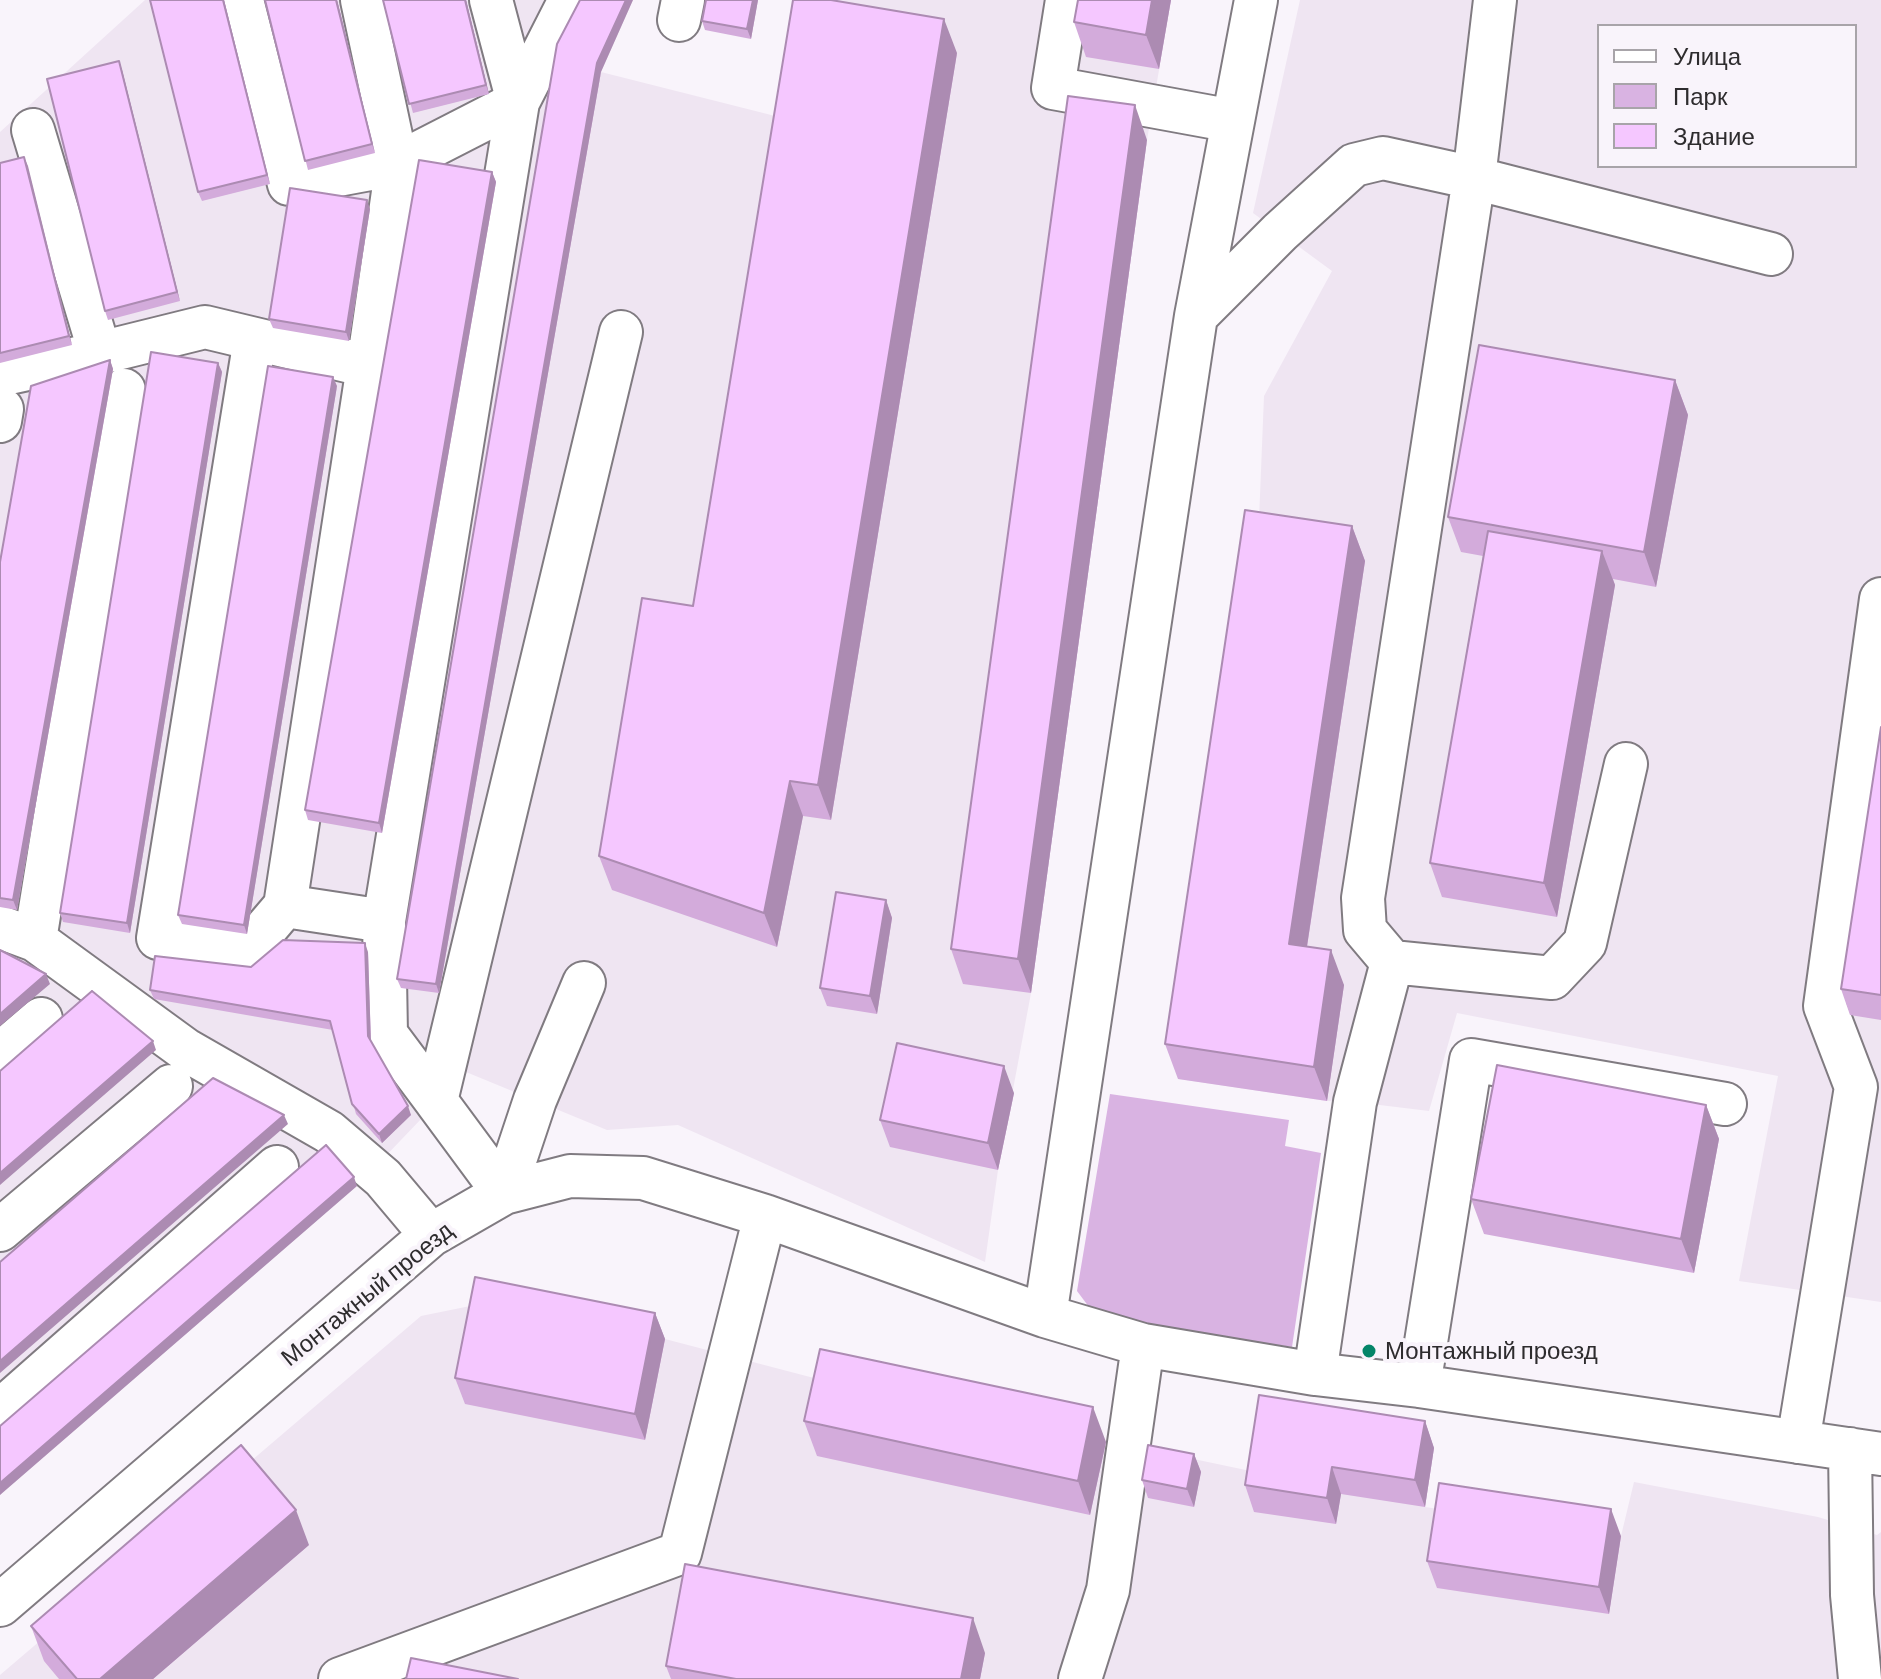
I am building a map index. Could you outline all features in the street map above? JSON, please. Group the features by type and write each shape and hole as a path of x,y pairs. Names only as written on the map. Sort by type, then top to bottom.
{"street":[{"path":"242,0 289,184 397,164 518,102"},
{"path":"255,339 158,938 245,953 285,906 397,164 362,0"},
{"path":"491,0 518,102"},
{"path":"504,1193 386,1034 384,921 518,102 570,0"},
{"path":"1067,0 1053,88 1233,121"},
{"path":"1045,1316 1196,316 1256,0"},
{"path":"1495,0 1474,178 1363,898 1365,930 1392,962 1552,978 1585,943 1626,764"},
{"path":"33,130 100,353"},
{"path":"1196,316 1280,232 1354,165 1383,158 1474,178 1771,254"},
{"path":"0,375 205,327 368,366"},
{"path":"436,1101 621,332"},
{"path":"124,390 18,934 186,1050 329,1132 383,1178 431,1235"},
{"path":"0,409 0,421"},
{"path":"1798,1442 1869,1089 1825,1006 1881,599"},
{"path":"285,906 384,921"},
{"path":"1315,1374 1355,1102 1392,962"},
{"path":"504,1193 535,1100 584,983"},
{"path":"0,1054 41,1019"},
{"path":"1419,1386 1471,1060 1725,1104"},
{"path":"0,1230 171,1086"},
{"path":"0,1411 277,1167"},
{"name":"Монтажный проезд","path":"0,1605 431,1235 504,1193 570,1176 643,1178 765,1216 1045,1316 1143,1345 1315,1374 1419,1386 1865,1451"},
{"path":"340,1679 680,1553 765,1216"},
{"path":"1080,1679 1108,1590 1143,1345"},
{"path":"1860,1679 1852,1595 1865,1451"}],"shaded area":[{"path":"145,0 633,0 601,72 791,120 810,0 1171,0 1147,140 1031,993 998,1170 985,1262 678,1125 607,1130 466,1072 357,1186 0,1495 0,132"},
{"path":"1300,0 1881,0 1881,1302 1739,1281 1778,1076 1457,1013 1429,1111 1327,1101 1178,1079 1258,545 1264,396 1332,271 1253,213"},
{"path":"485,1303 665,1339 833,1383 1260,1473 1269,1422 1434,1448 1425,1507 1621,1536 1634,1482 1818,1517 1877,1535 1881,1532 1881,1679 0,1679 0,1675 421,1316"}],"green space":[{"path":"1110,1094 1289,1120 1285,1146 1321,1153 1292,1347 1098,1319 1077,1291"}],"building":[{"path":"150,0 223,0 267,175 198,192"},
{"path":"265,0 336,0 372,144 305,161"},
{"path":"383,0 465,0 486,85 409,104"},
{"path":"580,0 626,0 597,63 436,984 397,979 557,44"},
{"path":"706,0 753,0 747,29 702,21"},
{"path":"793,0 831,0 944,19 818,785 790,781 764,913 599,856 642,598 693,606"},
{"path":"1078,0 1152,0 1146,35 1074,22"},
{"path":"119,61 177,292 105,311 47,79"},
{"path":"1068,96 1135,105 1018,959 951,949"},
{"path":"24,157 69,336 0,353 0,163"},
{"path":"419,160 492,172 379,823 305,810"},
{"path":"290,188 367,200 346,332 269,319"},
{"path":"1479,345 1675,380 1644,552 1448,517"},
{"path":"151,352 218,363 127,923 60,913"},
{"path":"110,360 13,900 0,898 0,562 31,386"},
{"path":"268,366 333,377 244,925 178,915"},
{"path":"1245,510 1352,526 1289,944 1331,950 1314,1067 1165,1044"},
{"path":"1488,531 1602,551 1544,883 1430,863"},
{"path":"1881,727 1881,995 1841,989"},
{"path":"836,892 886,900 870,996 820,988"},
{"path":"283,940 365,943 368,1036 408,1106 379,1134 352,1104 330,1021 150,990 155,956 251,967"},
{"path":"0,950 46,974 0,1014"},
{"path":"92,991 153,1041 0,1173 0,1071"},
{"path":"897,1043 1004,1066 988,1143 880,1120"},
{"path":"1497,1065 1706,1105 1681,1239 1471,1199"},
{"path":"213,1078 284,1115 0,1361 0,1262"},
{"path":"326,1145 354,1177 0,1483 0,1426"},
{"path":"475,1277 655,1313 635,1414 455,1378"},
{"path":"820,1349 1093,1407 1078,1481 804,1421"},
{"path":"1259,1395 1425,1421 1415,1480 1332,1467 1327,1498 1245,1485"},
{"path":"241,1445 296,1510 100,1679 77,1679 31,1626"},
{"path":"1148,1445 1194,1454 1187,1489 1142,1480"},
{"path":"1439,1483 1611,1509 1599,1587 1427,1561"},
{"path":"685,1564 973,1618 961,1679 736,1679 666,1666"},
{"path":"411,1658 518,1679 406,1679"}],"place":[{"name":"Монтажный проезд","path":"1369,1351"}]}
